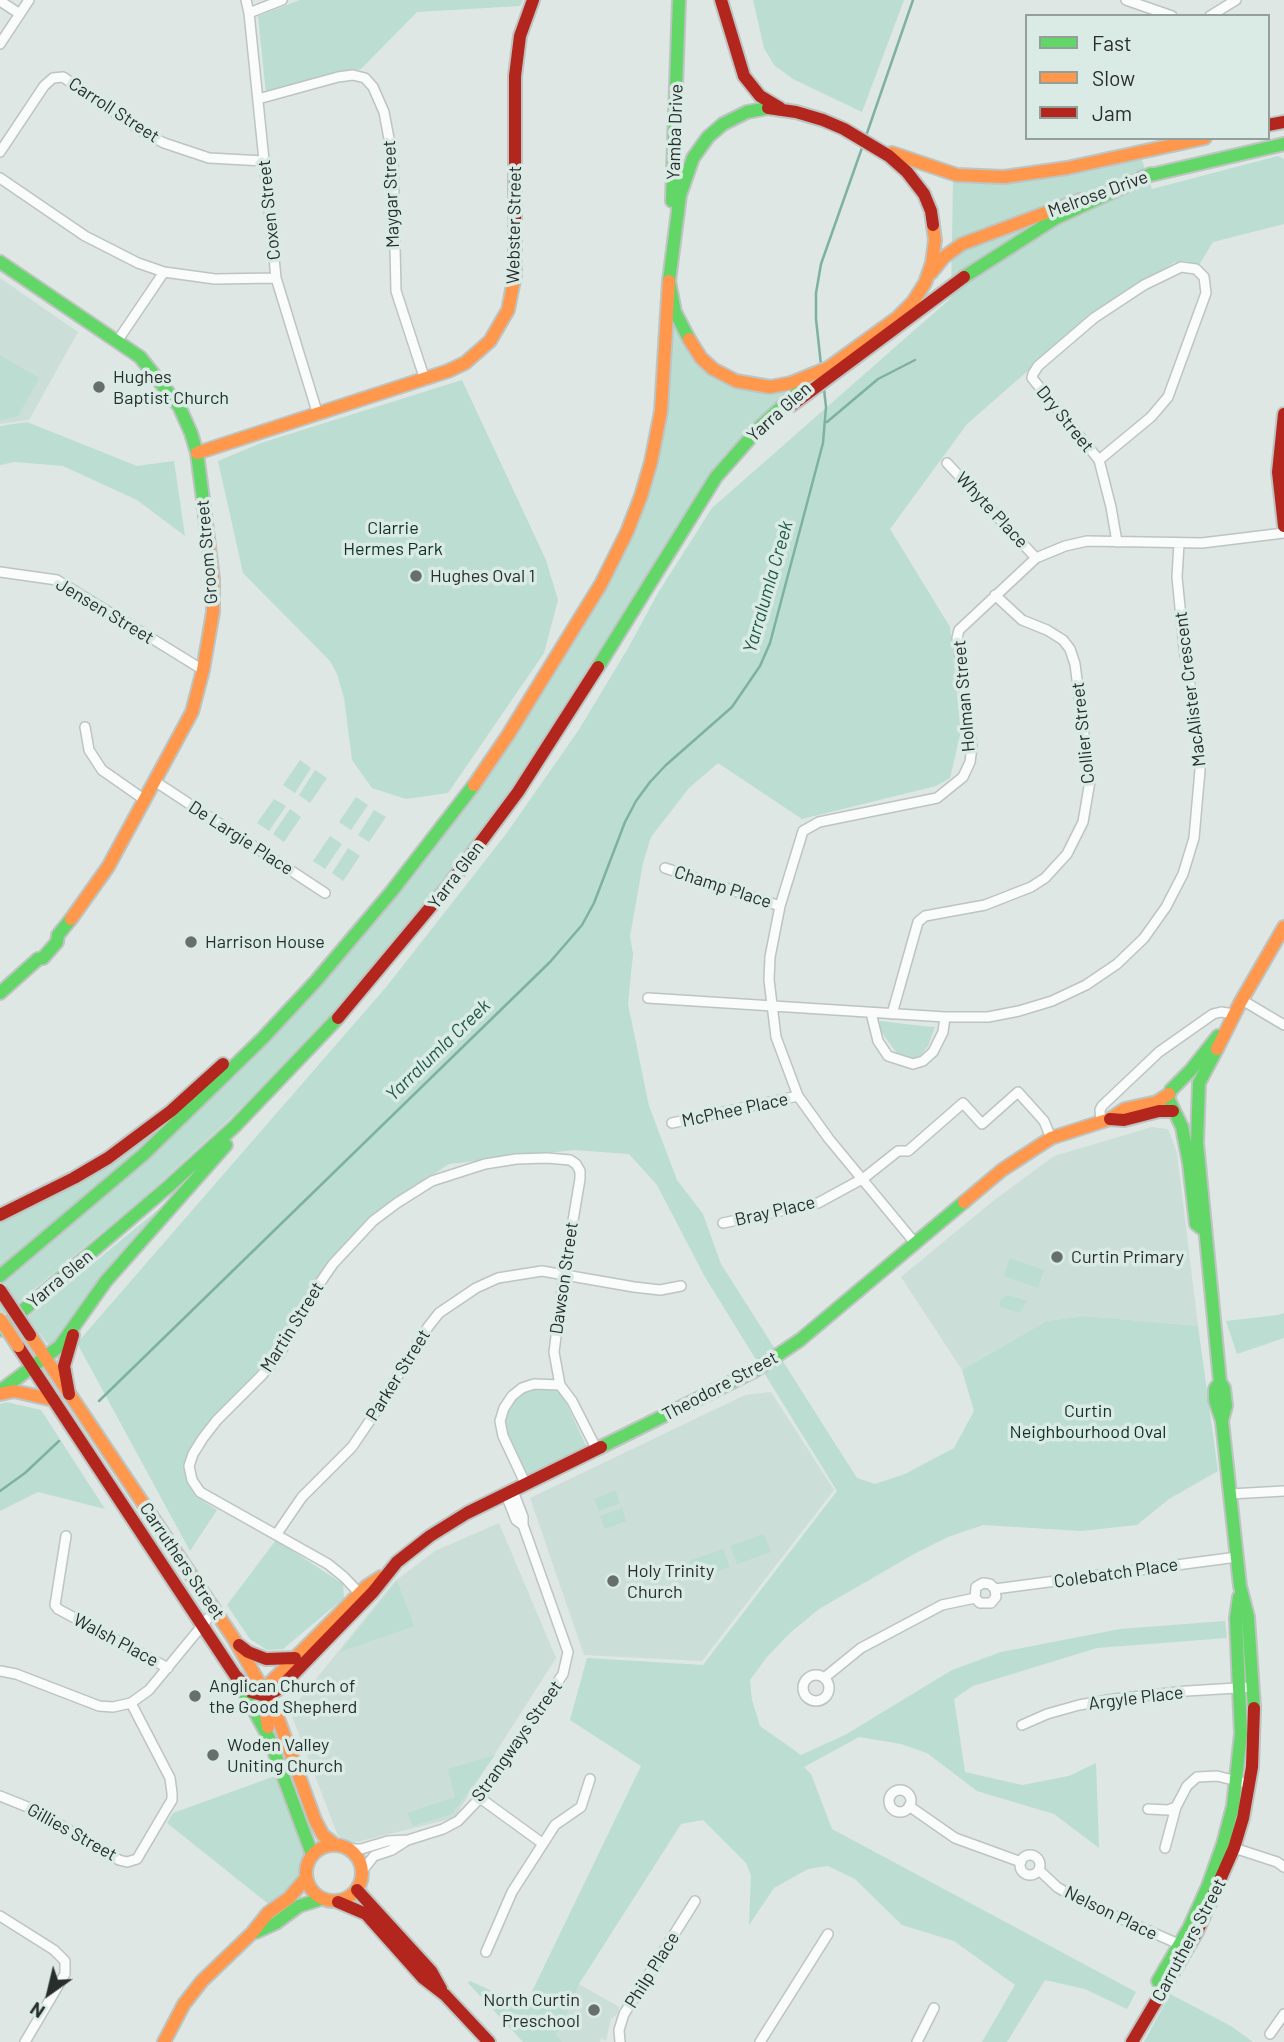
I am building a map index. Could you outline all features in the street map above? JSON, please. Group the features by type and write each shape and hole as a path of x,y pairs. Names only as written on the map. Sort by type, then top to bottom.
{"main road":[{"name":"Webster Street","path":"197,453 425,380 466,363 500,327 510,301 515,272 515,76 520,36 533,0"},
{"name":"Yamba Drive","path":"670,265 679,0"},
{"path":"721,0 747,81 765,100 787,110"},
{"path":"0,1276 143,1155 254,1048 392,891 464,799 521,717 610,568 634,514 651,462 661,411 670,265 682,186 692,158 715,130 740,115 768,108 787,110"},
{"name":"Melrose Drive","path":"787,110 815,117 844,129 889,154 957,175 1004,177 1067,167 1195,140"},
{"name":"Melrose Drive","path":"928,276 944,257 962,244 1151,174 1284,144"},
{"path":"843,361 904,312 918,295 928,276 935,247 931,211 919,186 889,154"},
{"path":"843,361 1013,244 1056,218 1151,174"},
{"name":"Groom Street","path":"0,262 140,357 178,407 197,453 213,579 213,612 204,670 192,712 156,782 89,896 58,936 57,942 43,958 38,959 0,993"},
{"path":"670,281 673,304 681,329 696,352 713,369 736,381 754,386 778,386 798,391"},
{"name":"Yarra Glen","path":"0,1330 169,1186 287,1074 397,950 495,824 561,727 726,463 798,391 843,361"},
{"path":"1284,415 1284,509"},
{"path":"1282,465 1279,494 1284,526"},
{"path":"0,1216 108,1158 200,1086 311,976 464,799"},
{"name":"Theodore Street","path":"1199,1101 1201,1076 1284,927"},
{"name":"Theodore Street","path":"266,1696 271,1682 295,1658 430,1536 467,1513 768,1362 800,1339 1002,1170 1051,1138 1105,1120 1125,1109 1157,1102 1194,1067 1232,1018"},
{"path":"0,1392 60,1346 106,1281 287,1074"},
{"path":"1180,1083 1195,1087 1199,1101 1188,1115 1174,1111 1168,1103 1171,1090 1180,1083"},
{"name":"Carruthers Street","path":"1123,2042 1206,1915 1229,1846 1255,1731 1246,1687 1248,1617 1240,1586 1222,1421 1215,1389 1220,1381 1204,1230 1196,1123 1199,1101"},
{"name":"Theodore Street","path":"1105,1120 1124,1121 1159,1111 1174,1111"},
{"name":"Carruthers Street","path":"1174,1111 1186,1144 1196,1224 1204,1230"},
{"name":"Carruthers Street","path":"0,1290 234,1639 275,1710 315,1820 323,1835 334,1845"},
{"path":"69,1394 64,1366 81,1316"},
{"name":"Carruthers Street","path":"0,1319 236,1676 270,1738 312,1854"},
{"path":"0,1392 14,1391 54,1400"},
{"name":"Theodore Street","path":"266,1696 279,1689 362,1597"},
{"path":"234,1639 240,1647 257,1656 276,1660 295,1658"},
{"path":"236,1676 251,1692 266,1696 265,1710 270,1738"},
{"path":"338,1902 351,1897 357,1890 362,1881 362,1871 356,1856 349,1849 334,1845 320,1848 312,1854 305,1868 313,1893 321,1899 338,1902 366,1914 423,1978 445,1995 489,2042"},
{"path":"164,2042 184,2004 202,1980 252,1934 268,1913 289,1898 306,1878"},
{"path":"357,1890 431,1971 445,1995"},
{"path":"252,1934 276,1923 299,1906 321,1899"},
{"name":"Carruthers Street","path":"1132,2042 1183,1947"}],"street":[{"path":"0,44 29,0"},
{"name":"Coxen Street","path":"246,0 276,278 317,415"},
{"path":"249,13 282,0"},
{"path":"1126,0 1166,14"},
{"path":"1213,14 1236,0"},
{"path":"0,1 20,14"},
{"name":"Maygar Street","path":"258,99 338,76 353,75 365,78 373,88 384,113 393,160 396,291 425,380"},
{"name":"Carroll Street","path":"0,152 44,86 53,78 63,77 164,143 209,158 264,161"},
{"path":"0,178 109,250 164,272 215,279 276,278"},
{"name":"Dry Street","path":"1099,460 1151,417 1168,397 1206,293 1206,283 1200,272 1191,267 1181,267 1144,285 1094,318 1038,366 1032,379 1099,460 1117,542"},
{"path":"118,340 164,272"},
{"name":"Whyte Place","path":"947,463 1036,558"},
{"name":"Holman Street","path":"915,1243 864,1178 829,1139 798,1096 776,1037 769,980 771,957 780,906 803,831 819,822 937,798 963,777 970,762 972,747 957,638 963,624 1036,558 1065,546 1087,541 1202,543 1284,533"},
{"name":"MacAlister Crescent","path":"648,998 871,1013 988,1017 1052,1001 1086,985 1117,964 1144,938 1166,907 1183,874 1194,838 1200,770 1178,589 1179,543"},
{"name":"Jensen Street","path":"0,572 57,580 204,670"},
{"name":"Collier Street","path":"892,1014 918,922 925,916 985,905 1031,887 1057,866 1068,853 1077,838 1085,814 1090,781 1075,664 1070,649 1063,640 1047,630 1022,620 995,595"},
{"path":"85,727 89,750 102,769 145,800"},
{"name":"De Largie Place","path":"156,782 326,893"},
{"name":"Champ Place","path":"666,868 780,906"},
{"path":"1242,1000 1284,1025"},
{"path":"1105,1120 1100,1110 1102,1105 1159,1052 1213,1014 1221,1012 1232,1018"},
{"path":"871,1013 878,1041 888,1056 913,1064 923,1061 933,1052 943,1032 945,1017"},
{"name":"Bray Place","path":"723,1223 818,1203 864,1178 898,1151 908,1151 963,1103 982,1124 1018,1092 1044,1121 1051,1138"},
{"name":"McPhee Place","path":"672,1123 798,1096"},
{"name":"Martin Street","path":"362,1597 328,1564 200,1492 191,1480 189,1466 193,1454 203,1438 279,1355 313,1293 333,1264 373,1221 432,1181 485,1164 516,1159 570,1160 580,1171"},
{"name":"Dawson Street","path":"580,1171 554,1352 560,1385 572,1401 597,1450"},
{"name":"Parker Street","path":"276,1535 302,1497 352,1447 408,1355 439,1313 475,1288 498,1278 542,1271 660,1290 681,1286"},
{"path":"526,1485 503,1436 500,1421 504,1408 522,1388 534,1384 560,1385"},
{"path":"1230,1494 1284,1491"},
{"name":"Strangways Street","path":"362,1871 374,1856 392,1850 408,1840 451,1826 480,1798 554,1691 567,1664 568,1652 523,1525 523,1517 509,1493"},
{"name":"Walsh Place","path":"66,1536 55,1605 58,1609 168,1668"},
{"name":"Colebatch Place","path":"995,1589 1237,1557"},
{"name":"Colebatch Place","path":"982,1583 990,1584 995,1589 996,1597 991,1603 981,1603 975,1598 975,1591 982,1583"},
{"name":"Colebatch Place","path":"824,1678 871,1643 942,1605 975,1598"},
{"path":"0,1671 16,1674 99,1706 131,1703 149,1690 215,1610"},
{"name":"Argyle Place","path":"1022,1725 1047,1714 1079,1705 1154,1694 1246,1687"},
{"name":"Gillies Street","path":"0,1796 35,1810 119,1860 127,1862 137,1859 172,1800 172,1793 170,1778 131,1703"},
{"path":"1165,1848 1176,1807 1186,1786 1197,1777 1217,1776 1243,1782"},
{"path":"486,1952 512,1892 555,1825 581,1807 590,1779"},
{"path":"480,1798 542,1843"},
{"name":"Nelson Place","path":"909,1806 955,1838 1021,1862 1026,1856 1033,1855 1040,1863 1038,1870 1057,1887 1077,1899 1183,1947"},
{"path":"1148,1809 1168,1810 1176,1807"},
{"name":"Strangways Street","path":"349,1849 408,1840"},
{"path":"1229,1846 1277,1862 1284,1867"},
{"name":"Philp Place","path":"620,2042 619,2030 624,2014 695,1901"},
{"path":"0,1916 54,1950 65,1961 65,1974 25,2042"},
{"path":"760,2042 828,1934"},
{"path":"917,2042 934,2008"},
{"path":"1270,2034 1284,2014"}],"shaded area":[{"path":"0,278 78,332 29,420 0,424"},
{"name":"Curtin Primary","path":"1152,1127 1168,1129 1177,1153 1198,1326 1085,1316 1048,1321 962,1370 901,1277 993,1201 1054,1156"},
{"path":"771,1392 834,1490 702,1661 584,1655 530,1498 745,1395"},
{"path":"499,1523 556,1658 454,1818 353,1843 338,1836 290,1711 395,1581 435,1551"},
{"name":"North Curtin Preschool","path":"579,1984 619,2007 618,2013 611,2019 606,2041 601,2038 600,2042 562,2042 556,2034 564,2023"}],"green space":[{"path":"300,0 523,0 520,6 417,12 361,69 266,93 258,16"},
{"path":"753,0 904,0 862,112 793,79 774,65 764,48"},
{"name":"Curtin Neighbourhood Oval","path":"1278,156 1284,159 1284,224 1213,242 1199,265 1186,261 1175,262 1101,307 967,424 890,529 950,627 961,731 950,778 936,786 802,819 718,763 689,788 651,837 643,863 630,936 633,954 628,1004 649,1106 677,1180 703,1214 721,1264 857,1478 875,1484 905,1474 954,1448 974,1411 962,1370 1047,1321 1085,1316 1198,1326 1218,1471 1169,1499 1137,1525 1081,1531 983,1525 948,1537 819,1609 791,1632 750,1680 752,1700 760,1726 801,1755 845,1735 952,1670 1001,1652 1120,1629 1225,1621 1227,1638 1097,1648 973,1686 954,1699 965,1772 1022,1785 1069,1776 1096,1763 1099,1848 1054,1814 977,1791 927,1753 901,1744 859,1737 804,1767 811,1774 832,1829 1136,1992 1127,2009 1085,1989 1045,1980 1007,2042 982,2042 1015,1985 954,1941 902,1925 855,1879 828,1866 808,1869 774,1888 749,1925 751,1875 746,1863 703,1820 681,1824 579,1984 564,2023 556,2034 562,2042 523,2042 468,1983 470,1981 525,2006 641,1766 570,1720 587,1658 703,1665 837,1491 705,1277 657,1185 629,1154 574,1150 449,1164 375,1213 327,1266 258,1375 188,1452 187,1474 196,1496 217,1510 190,1551 77,1343 387,986 506,834 578,731 658,593 712,508 951,298 953,179 1141,157 1152,189"},
{"path":"674,317 706,366 791,390 763,418 629,608 492,820 324,1026 321,1025 235,1114 150,1192 0,1318 0,1284 139,1166 253,1059 379,918 629,540"},
{"path":"0,355 39,378 18,416 0,420"},
{"name":"Clarrie Hermes Park","path":"462,380 546,560 558,600 544,653 448,793 406,799 372,788 352,760 344,698 330,661 243,573 218,461 261,443"},
{"path":"27,422 137,466 174,461 185,536 137,500 63,466 15,462 0,465 0,426"},
{"path":"300,760 311,768 295,793 283,785"},
{"path":"315,770 327,778 310,803 299,795"},
{"path":"356,797 368,805 351,830 339,822"},
{"path":"274,799 286,806 269,831 257,823"},
{"path":"290,809 301,817 284,842 273,834"},
{"path":"374,810 386,817 369,842 358,835"},
{"path":"330,836 342,844 325,869 313,861"},
{"path":"348,848 360,856 343,881 332,873"},
{"path":"880,1021 935,1027 928,1046 917,1059 899,1056 877,1026"},
{"path":"167,1124 106,1178 0,1267 0,1220"},
{"path":"171,1199 50,1347 27,1318"},
{"path":"1010,1258 1044,1270 1038,1288 1004,1276"},
{"path":"1008,1295 1027,1301 1020,1313 1000,1307 1000,1300"},
{"path":"1284,1313 1284,1338 1237,1354 1226,1321"},
{"path":"557,1383 587,1448 527,1479 506,1434 504,1421 507,1409 523,1392"},
{"path":"6,1402 41,1410 105,1509 38,1492 0,1511 0,1404"},
{"path":"615,1490 620,1503 599,1511 594,1499"},
{"path":"622,1508 626,1521 605,1529 600,1516"},
{"path":"764,1534 771,1552 737,1564 730,1546"},
{"path":"276,1540 343,1584 344,1598 283,1649 267,1650 250,1639 227,1605"},
{"path":"723,1549 730,1567 695,1579 689,1561"},
{"path":"397,1581 414,1626 340,1652"},
{"path":"495,1755 452,1814 413,1826 407,1813 455,1797 448,1769"},
{"path":"278,1775 307,1854 301,1880 271,1906 167,1823 173,1813"},
{"path":"1170,1994 1231,2026 1253,2042 1144,2042"}],"waterway":[{"name":"Yarralumla Creek","path":"866,136 913,0"},
{"name":"Yarralumla Creek","path":"821,365 816,319 816,293 821,264 863,145"},
{"path":"827,422 878,379 915,360"},
{"name":"Yarralumla Creek","path":"99,1401 550,962 582,925 594,903 625,822 636,801 666,765 732,707 760,666 770,643 823,443 826,407 824,389"},
{"name":"Yarralumla Creek","path":"0,1491 25,1473 59,1441"}],"traffic: fast":[{"path":"672,201 679,0"},
{"path":"689,339 675,312 669,281 680,195 693,158 708,137 723,124 747,112 768,108"},
{"path":"1142,177 1284,144"},
{"path":"964,277 1056,218 1151,174"},
{"path":"0,262 140,357 179,406 191,433 197,453 205,515"},
{"path":"598,667 716,477 760,427 798,392"},
{"path":"0,1276 143,1155 263,1038 316,981 392,891 474,785"},
{"path":"0,993 38,959 43,958 71,919"},
{"path":"0,1330 235,1126 338,1018"},
{"path":"1204,1230 1196,1224 1182,1127 1168,1098 1171,1090 1218,1036"},
{"path":"1217,1049 1199,1083 1197,1143 1220,1382 1224,1388 1226,1406 1222,1420"},
{"path":"0,1391 60,1346 106,1281 226,1145"},
{"path":"601,1447 754,1371 800,1340 964,1202"},
{"path":"1220,1382 1215,1389 1215,1400 1222,1421 1240,1586 1248,1617 1254,1708"},
{"path":"1158,1981 1189,1928 1208,1886 1233,1806 1241,1734 1236,1618 1239,1597"},
{"path":"235,1675 269,1738 312,1854"},
{"path":"256,1932 276,1923 299,1906 321,1899"}],"traffic: slow":[{"path":"892,153 957,175 1004,177 1067,168 1196,140"},
{"path":"931,273 944,257 962,244 1080,200"},
{"path":"689,339 701,358 713,369 736,381 770,387 791,383 828,368 897,318 913,302 925,283 932,263 935,240 933,225"},
{"path":"197,453 448,371 465,363 490,341 508,310 515,275"},
{"path":"474,785 601,584 627,532 641,496 661,411 669,281"},
{"path":"71,919 108,867 192,712 203,670 213,612 213,579 205,515"},
{"path":"1217,1049 1284,927"},
{"path":"964,1202 1002,1170 1051,1138 1110,1119 1125,1109 1157,1102 1169,1094"},
{"path":"0,1319 18,1346"},
{"path":"30,1335 234,1639 275,1710 315,1820 323,1835 335,1845"},
{"path":"0,1394 14,1391 54,1400"},
{"path":"268,1727 265,1710 271,1682 367,1586 381,1577"},
{"path":"328,1845 340,1845 350,1849 358,1857 362,1873 358,1889 350,1897 340,1901 328,1901 318,1897 310,1889 306,1879 306,1867 310,1857 318,1849 328,1845"},
{"path":"164,2042 184,2004 202,1981 252,1933 268,1913 289,1898 306,1878"}],"traffic: jam":[{"path":"515,275 515,76 520,36 533,0"},
{"path":"721,0 744,76 760,96 780,108"},
{"path":"768,108 823,120 844,129 889,156 907,172 924,194 933,225"},
{"path":"1270,125 1284,122"},
{"path":"792,405 964,277"},
{"path":"1284,414 1278,472 1284,526"},
{"path":"338,1018 448,886 518,792 598,667"},
{"path":"0,1215 108,1158 171,1111 223,1064"},
{"path":"1110,1119 1124,1120 1159,1111 1173,1111"},
{"path":"0,1290 30,1335"},
{"path":"69,1394 64,1366 73,1335"},
{"path":"18,1346 235,1675"},
{"path":"236,1676 251,1692 266,1696 279,1689 373,1592 397,1562 430,1536 467,1513 601,1447"},
{"path":"239,1645 266,1659 295,1658"},
{"path":"1132,2042 1197,1932 1234,1848 1243,1818 1252,1767 1254,1708"},
{"path":"357,1890 431,1971 441,1989"},
{"path":"338,1902 366,1914 423,1978 445,1995 489,2042"}],"place":[{"name":"Hughes Baptist Church","path":"99,387"},
{"name":"Hughes Oval 1","path":"416,576"},
{"name":"Harrison House","path":"191,942"},
{"name":"Curtin Primary","path":"1057,1257"},
{"name":"Holy Trinity Church","path":"613,1581"},
{"name":"Anglican Church of the Good Shepherd","path":"195,1696"},
{"name":"Woden Valley Uniting Church","path":"213,1755"},
{"name":"North Curtin Preschool","path":"594,2010"}]}
